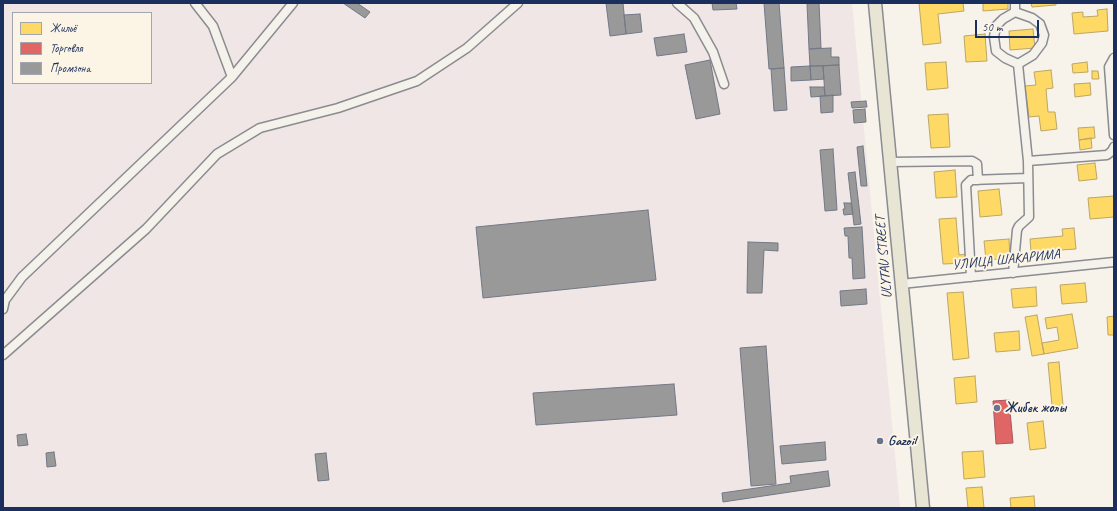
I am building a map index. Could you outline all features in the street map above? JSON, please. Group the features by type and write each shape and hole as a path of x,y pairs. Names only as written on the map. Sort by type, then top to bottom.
{"main road":[{"name":"ULYTAU STREET","path":"875,3 923,508"}],"street":[{"path":"195,3 213,26 232,77"},
{"path":"3,308 5,300 22,277 232,77 293,3"},
{"path":"3,355 146,229 217,154 260,128 338,108 417,82 467,48 518,3"},
{"path":"677,3 694,18 713,52 724,84"},
{"path":"1015,3 1015,12"},
{"path":"1015,12 1032,18 1040,24 1044,35 1042,43 1033,55 1018,64 1005,58 996,50 994,36 996,26 1003,19 1015,12"},
{"path":"1114,58 1109,67 1114,135"},
{"path":"1013,273 1017,230 1019,226 1029,217 1028,161 1018,64"},
{"path":"1028,161 1107,154 1112,151 1114,147"},
{"path":"890,162 972,161 977,164 978,180"},
{"path":"971,277 966,188 969,181 1028,178"},
{"name":"УЛИЦА ШАКАРИМА","path":"902,284 1114,262"}],"shaded area":[{"path":"3,3 852,3 900,508 3,508"}],"building: Жильё":[{"path":"919,3 963,3 964,11 938,14 941,43 923,45"},
{"path":"983,3 1008,3 1008,9 983,11"},
{"path":"1031,3 1056,3 1056,5 1032,7"},
{"path":"1107,9 1108,31 1074,34 1072,13 1083,12 1083,17 1098,16 1097,10"},
{"path":"1033,29 1035,48 1010,50 1009,31"},
{"path":"985,34 987,61 966,62 964,36"},
{"path":"946,62 948,88 927,90 925,63"},
{"path":"1087,62 1088,72 1073,73 1072,64"},
{"path":"1051,70 1053,88 1046,89 1048,112 1055,112 1057,129 1041,131 1039,116 1029,117 1025,86 1036,85 1034,72"},
{"path":"1092,71 1098,71 1099,79 1092,79"},
{"path":"1090,83 1091,95 1075,97 1074,84"},
{"path":"948,114 950,147 931,148 928,115"},
{"path":"1094,127 1095,138 1079,140 1078,128"},
{"path":"1091,138 1092,148 1080,150 1079,140"},
{"path":"1095,163 1097,179 1079,181 1077,165"},
{"path":"955,170 957,197 936,198 934,172"},
{"path":"999,189 1002,215 980,217 978,191"},
{"path":"1114,196 1114,217 1090,219 1088,198"},
{"path":"956,218 959,255 966,254 967,263 943,264 939,219"},
{"path":"1074,228 1076,249 1031,252 1030,239 1063,236 1062,229"},
{"path":"1009,239 1010,258 986,260 984,241"},
{"path":"1085,283 1087,302 1062,304 1060,285"},
{"path":"1036,287 1037,306 1013,308 1011,289"},
{"path":"963,292 969,358 953,360 947,293"},
{"path":"1072,314 1078,348 1044,354 1042,343 1059,340 1057,327 1047,329 1045,318"},
{"path":"1037,315 1044,354 1032,356 1025,317"},
{"path":"1114,316 1114,335 1108,335 1107,317"},
{"path":"1019,331 1020,350 996,352 994,333"},
{"path":"1059,362 1063,405 1052,406 1048,363"},
{"path":"975,376 977,402 956,404 954,378"},
{"path":"1043,421 1046,448 1030,450 1027,423"},
{"path":"983,451 985,477 964,479 962,452"},
{"path":"982,487 984,508 968,508 966,488"},
{"path":"1034,496 1035,508 1011,508 1010,498"}],"building: Торговля":[{"path":"1009,400 1013,443 996,444 993,401"}],"building: Промзона":[{"path":"343,3 357,3 370,12 365,18"},
{"path":"606,3 623,3 626,34 610,36"},
{"path":"712,3 736,3 737,9 713,10"},
{"path":"764,3 779,3 784,68 769,69"},
{"path":"807,3 819,3 821,48 809,49"},
{"path":"640,14 642,32 626,34 624,15"},
{"path":"684,34 687,52 657,56 654,38"},
{"path":"831,48 831,57 839,57 839,65 810,66 809,49"},
{"path":"710,60 720,114 696,119 685,65"},
{"path":"839,65 841,95 825,96 823,66"},
{"path":"810,66 811,80 791,81 791,67"},
{"path":"810,66 823,66 824,79 811,80"},
{"path":"784,68 787,110 774,111 771,69"},
{"path":"810,87 824,87 825,96 811,97"},
{"path":"833,95 833,112 821,113 820,96"},
{"path":"866,101 867,107 852,108 851,102"},
{"path":"865,109 866,122 854,123 853,110"},
{"path":"863,146 867,186 861,186 857,147"},
{"path":"833,149 837,210 825,211 820,150"},
{"path":"855,172 861,224 854,225 848,173"},
{"path":"844,203 851,203 853,214 844,215"},
{"path":"648,210 656,280 483,298 476,227"},
{"path":"862,227 865,278 853,279 852,258 849,258 848,236 845,236 844,228"},
{"path":"748,242 778,243 778,251 764,250 762,293 747,293"},
{"path":"866,289 867,304 841,306 840,291"},
{"path":"766,346 776,484 751,486 740,348"},
{"path":"674,384 677,415 536,425 533,393"},
{"path":"26,434 28,445 18,446 17,435"},
{"path":"825,442 826,460 782,464 780,446"},
{"path":"54,452 56,466 47,467 46,453"},
{"path":"326,453 329,480 318,481 315,454"},
{"path":"828,471 830,486 723,502 722,493 791,483 790,476"}],"place":[{"name":"Жибек жолы","path":"997,408"},
{"name":"Gazoil","path":"880,441"}]}
